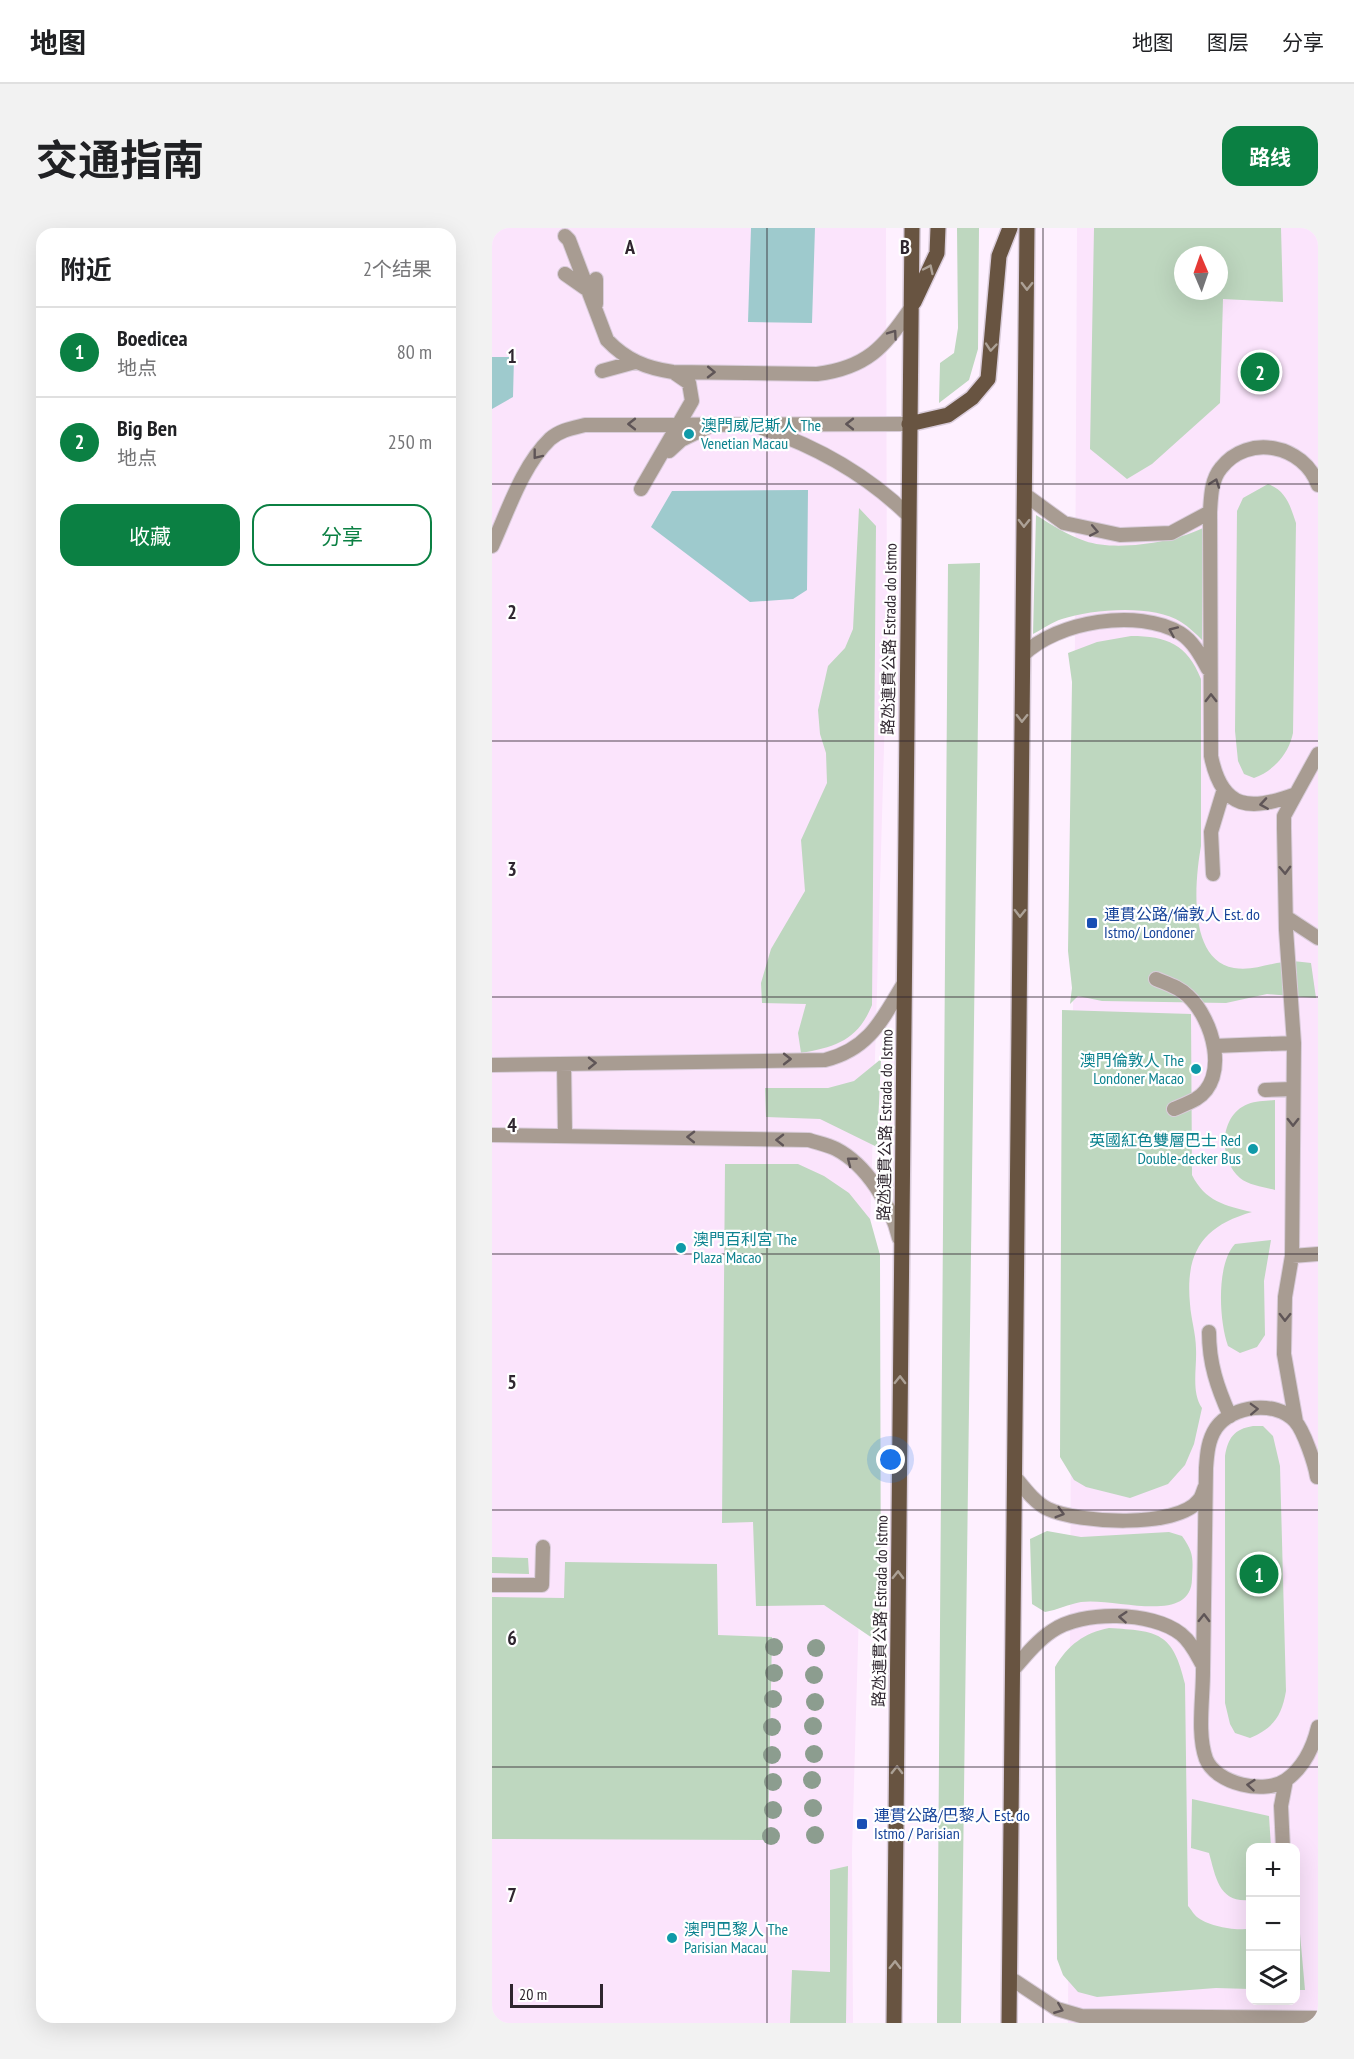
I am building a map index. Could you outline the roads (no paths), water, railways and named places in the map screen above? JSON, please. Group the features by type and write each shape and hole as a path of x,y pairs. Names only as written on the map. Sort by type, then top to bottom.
{"main road":[{"name":"路氹連貫公路 Estrada do Istmo","path":"894,2023 912,228"},
{"path":"911,308 937,253 938,228"},
{"path":"909,424 948,415 972,398 988,379 999,256 1010,228"},
{"path":"1010,2023 1027,228"}],"lane":[{"path":"565,236 591,284 596,310 607,340 619,352 635,362 673,372 817,374 837,371 866,359 889,341 911,308"},
{"path":"565,274 591,284"},
{"path":"602,371 635,362"},
{"path":"641,489 692,401 689,383 673,372"},
{"path":"492,546 533,460 551,438 565,430 585,424 909,424"},
{"path":"653,468 681,440 716,424"},
{"path":"750,424 816,449 852,468 884,492 908,515"},
{"path":"1296,794 1267,805 1252,806 1239,802 1224,789 1215,775 1211,756 1210,512 1212,488 1221,468 1236,456 1257,447 1277,447 1300,458 1315,476 1318,485"},
{"path":"1024,495 1064,523 1120,535 1171,533 1210,512"},
{"path":"1023,655 1034,644 1053,634 1076,627 1102,621 1154,623 1181,633 1200,652 1210,674"},
{"path":"1317,1477 1315,1464 1296,1422 1284,1354 1285,1297 1292,1256 1294,1043 1286,912 1284,816 1318,754"},
{"path":"1213,874 1211,832 1224,789"},
{"path":"1286,912 1318,938"},
{"path":"1156,979 1176,987 1189,997 1211,1032 1214,1046 1211,1081 1197,1099 1174,1108"},
{"path":"492,1065 825,1060 842,1056 865,1041 880,1023 904,983"},
{"path":"1214,1046 1294,1043"},
{"path":"564,1064 565,1134"},
{"path":"1265,1090 1293,1089"},
{"path":"492,1135 565,1134 809,1140 836,1149 858,1166 874,1186 895,1223 902,1246"},
{"path":"1292,1256 1318,1254"},
{"path":"1209,1332 1209,1357 1215,1383 1230,1416"},
{"path":"1296,1422 1282,1413 1250,1408 1222,1420 1211,1436 1206,1485 1203,1666 1203,1746 1206,1760 1213,1769 1242,1784 1271,1786 1286,1780 1309,1756 1318,1727"},
{"path":"1015,1478 1046,1508 1094,1519 1146,1519 1185,1510 1199,1500 1206,1485"},
{"path":"492,1585 542,1585 543,1547"},
{"path":"1013,1670 1053,1630 1092,1617 1114,1616 1148,1618 1180,1633 1193,1647 1203,1666"},
{"path":"1283,1843 1281,1806 1286,1780"},
{"path":"1010,1978 1057,2009 1082,2016 1318,2018"}],"place":[{"name":"Big Ben","path":"1260,372"},
{"name":"澳門威尼斯人 The Venetian Macau","path":"689,434"},
{"name":"連貫公路/倫敦人 Est. do Istmo/ Londoner","path":"1092,923"},
{"name":"澳門倫敦人 The Londoner Macao","path":"1196,1069"},
{"name":"英國紅色雙層巴士 Red Double-decker Bus","path":"1253,1149"},
{"name":"澳門百利宮 The Plaza Macao","path":"681,1248"},
{"name":"Boedicea","path":"1259,1574"},
{"name":"連貫公路/巴黎人 Est. do Istmo / Parisian","path":"862,1824"},
{"name":"澳門巴黎人 The Parisian Macau","path":"672,1938"}]}
